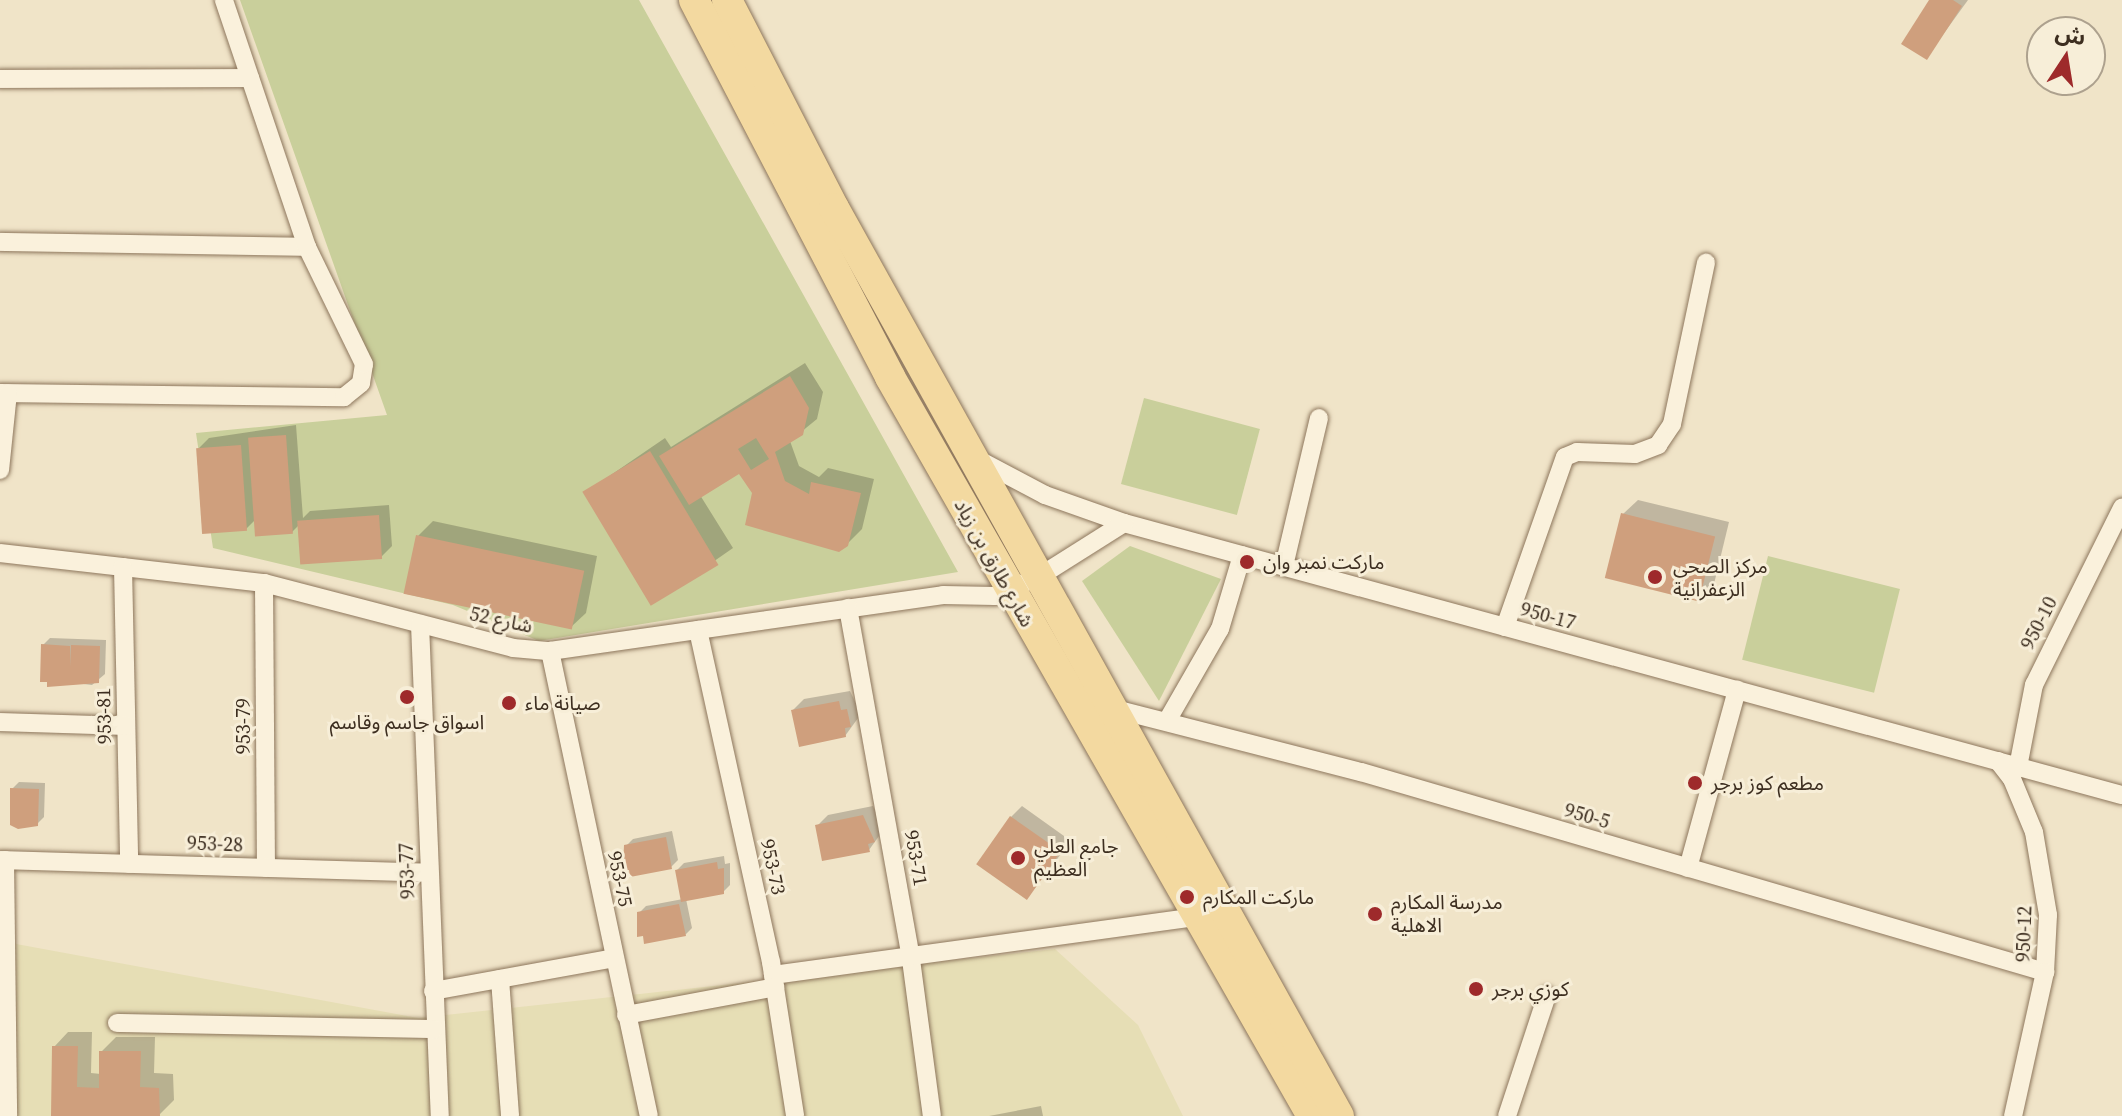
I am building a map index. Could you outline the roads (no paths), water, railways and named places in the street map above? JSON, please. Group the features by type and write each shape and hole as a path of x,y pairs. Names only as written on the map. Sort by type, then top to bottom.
{"main road":[{"name":"شارع طارق بن زياد","path":"694,0 890,377 1197,917 1334,1114"},
{"name":"شارع طارق بن زياد","path":"727,0 971,455 1115,709 1334,1114"}],"street":[{"path":"0,470 4,393 344,397 361,383 364,364 307,247 224,0"},
{"path":"0,79 250,78"},
{"path":"0,242 307,247"},
{"path":"1505,627 1565,457 1577,452 1635,454 1658,445 1672,424 1706,263"},
{"path":"1284,566 1319,418"},
{"name":"950-17","path":"971,455 1045,495 1124,523 2122,795"},
{"name":"950-10","path":"2018,767 2034,685 2122,508"},
{"name":"شارع 52","path":"0,553 264,583 513,648 550,651 848,608 1010,591 1040,576 1124,523"},
{"path":"1167,721 1220,629 1242,555"},
{"name":"953-81","path":"123,567 129,864"},
{"name":"953-79","path":"264,583 266,868"},
{"name":"953-71","path":"848,608 910,952 932,1116"},
{"name":"953-77","path":"420,624 434,1029 440,1116"},
{"name":"953-73","path":"698,630 774,981 795,1116"},
{"name":"953-75","path":"550,651 649,1116"},
{"path":"1688,868 1737,690"},
{"name":"950-5","path":"1115,709 1688,868 2045,972"},
{"path":"0,722 126,726"},
{"name":"950-12","path":"1998,761 2024,805 2041,859 2048,915 2045,972 2013,1116"},
{"path":"3,860 8,1116"},
{"name":"953-28","path":"3,860 429,873"},
{"path":"626,1015 910,952 1197,917"},
{"path":"433,991 614,958"},
{"path":"500,979 510,1116"},
{"path":"1507,1116 1547,995"},
{"path":"117,1023 434,1029"}],"place":[{"name":"ماركت نمبر وان","path":"1247,562"},
{"name":"مركز الصحي الزعفرانية","path":"1655,577"},
{"name":"اسواق جاسم وقاسم","path":"407,697"},
{"name":"صيانة ماء","path":"509,703"},
{"name":"مطعم كوز برجر","path":"1695,783"},
{"name":"جامع العلي العظيم","path":"1018,858"},
{"name":"ماركت المكارم","path":"1187,897"},
{"name":"مدرسة المكارم الاهلية","path":"1375,914"},
{"name":"كوزي برجر","path":"1476,989"}]}
